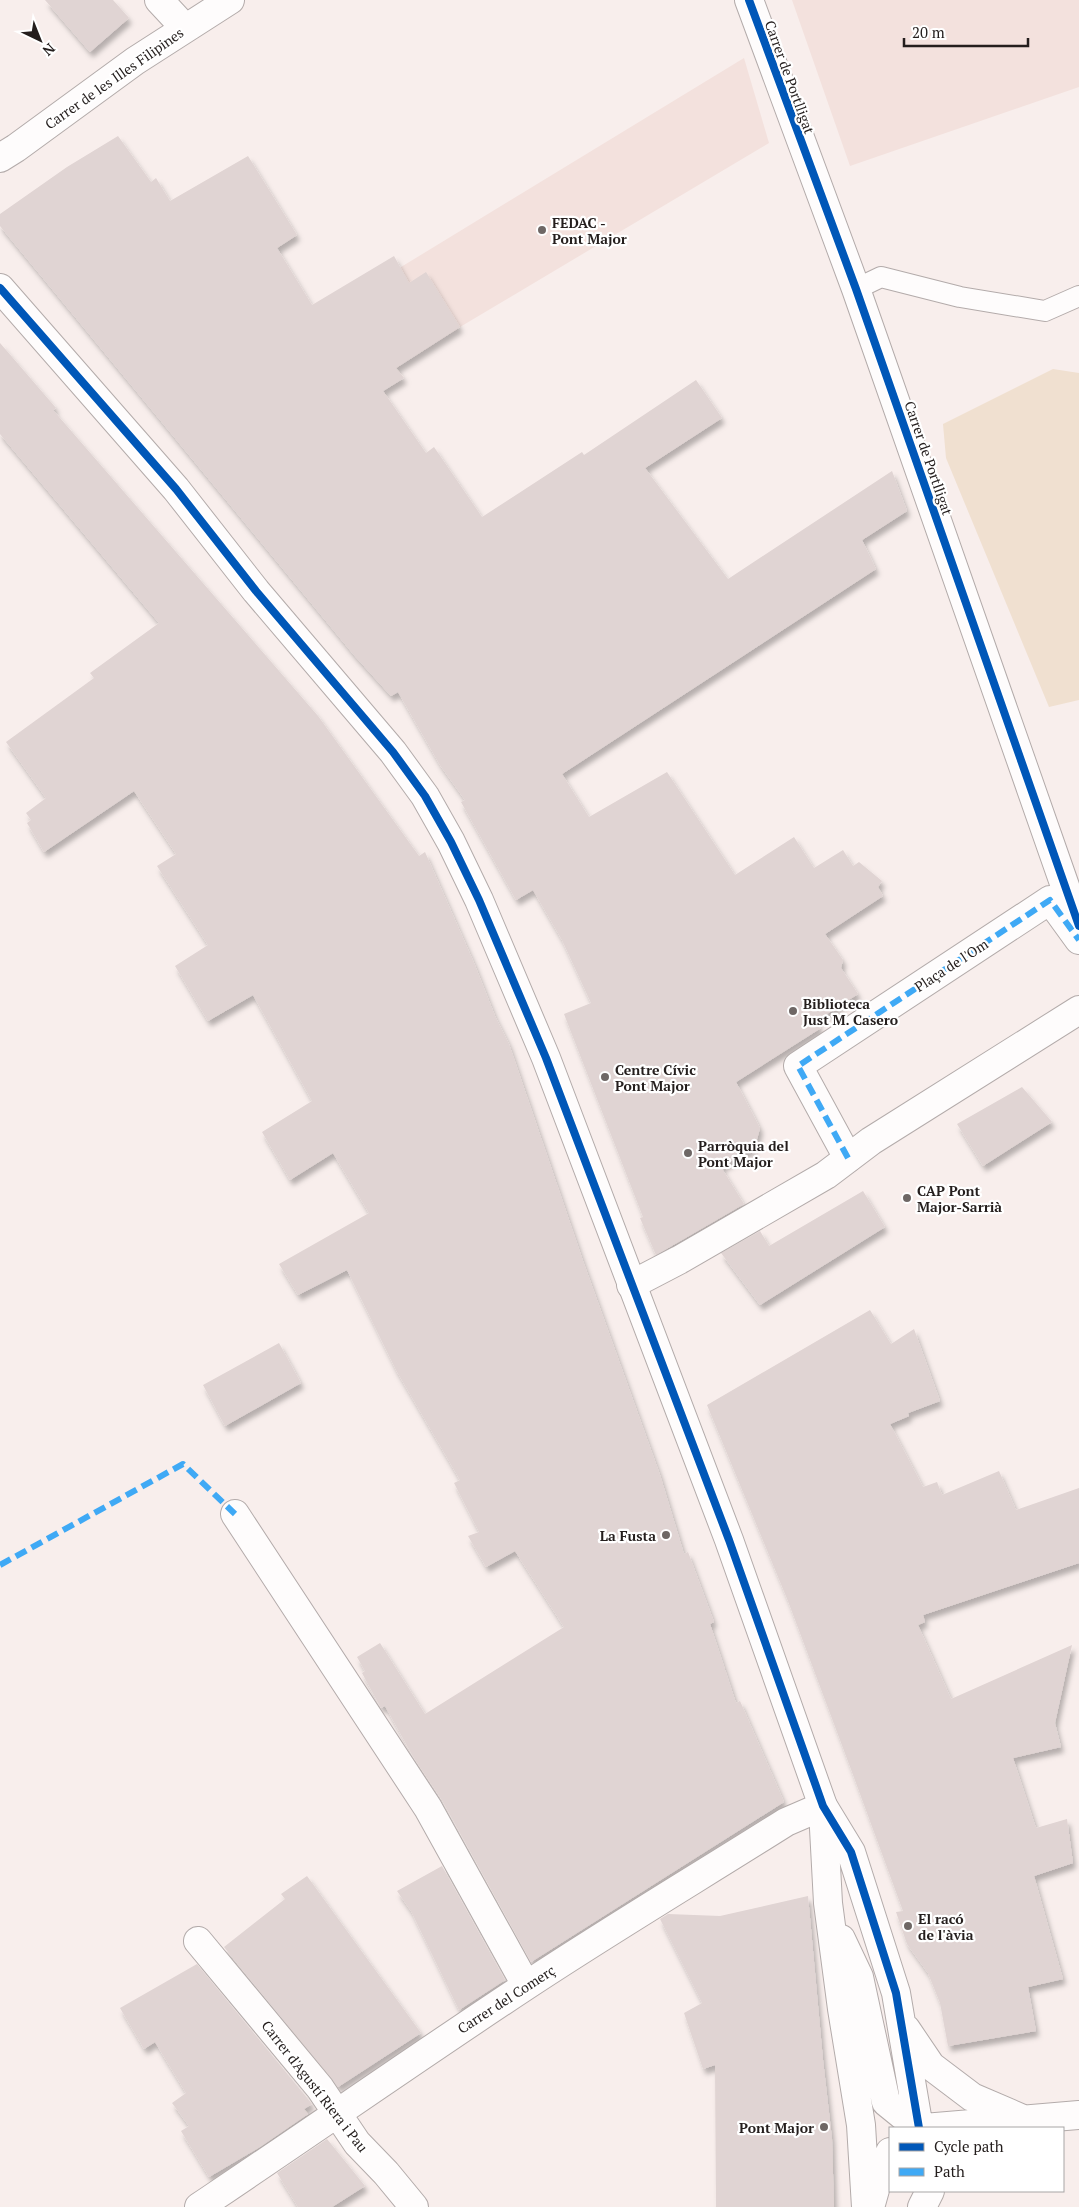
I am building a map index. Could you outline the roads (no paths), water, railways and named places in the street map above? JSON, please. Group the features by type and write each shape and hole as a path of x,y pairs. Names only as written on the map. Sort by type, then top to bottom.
{"street":[{"path":"159,0 185,28"},
{"name":"Carrer de les Illes Filipines","path":"0,158 135,61 230,0"},
{"name":"Carrer de Portlligat","path":"749,0 856,289 1079,926"},
{"path":"0,288 176,489 256,591 392,752 425,796 451,842 479,900 542,1049 729,1540 823,1806 851,1852 896,1993 918,2127"},
{"name":"Plaça de l'Om","path":"848,1158 798,1066 1050,900 1079,940"},
{"path":"631,1285 679,1260 826,1175 871,1141 1079,1010"},
{"path":"235,1514 428,1808 526,1985"},
{"path":"823,1806 830,1915 842,2009 861,2126 866,2207"},
{"name":"Carrer del Comerç","path":"199,2207 526,1985 786,1822 823,1806"},
{"path":"830,1915 859,1977 886,2102 917,2127"},
{"name":"Carrer d'Agustí Riera i Pau","path":"198,1941 320,2088 357,2143 386,2173 414,2207"},
{"path":"901,2022 931,2066 972,2097 1022,2119"},
{"path":"943,2127 1079,2115"},
{"path":"870,2207 889,2154"},
{"path":"912,2207 914,2192"},
{"path":"922,2207 930,2192"}],"lane":[{"path":"856,289 881,277 960,297 1046,311 1079,296"}],"place":[{"name":"FEDAC - Pont Major","path":"542,230"},
{"name":"Biblioteca Just M. Casero","path":"793,1011"},
{"name":"Centre Cívic Pont Major","path":"605,1077"},
{"name":"Parròquia del Pont Major","path":"688,1153"},
{"name":"CAP Pont Major-Sarrià","path":"907,1198"},
{"name":"La Fusta","path":"666,1535"},
{"name":"El racó de l'àvia","path":"908,1926"},
{"name":"Pont Major","path":"824,2127"}]}
